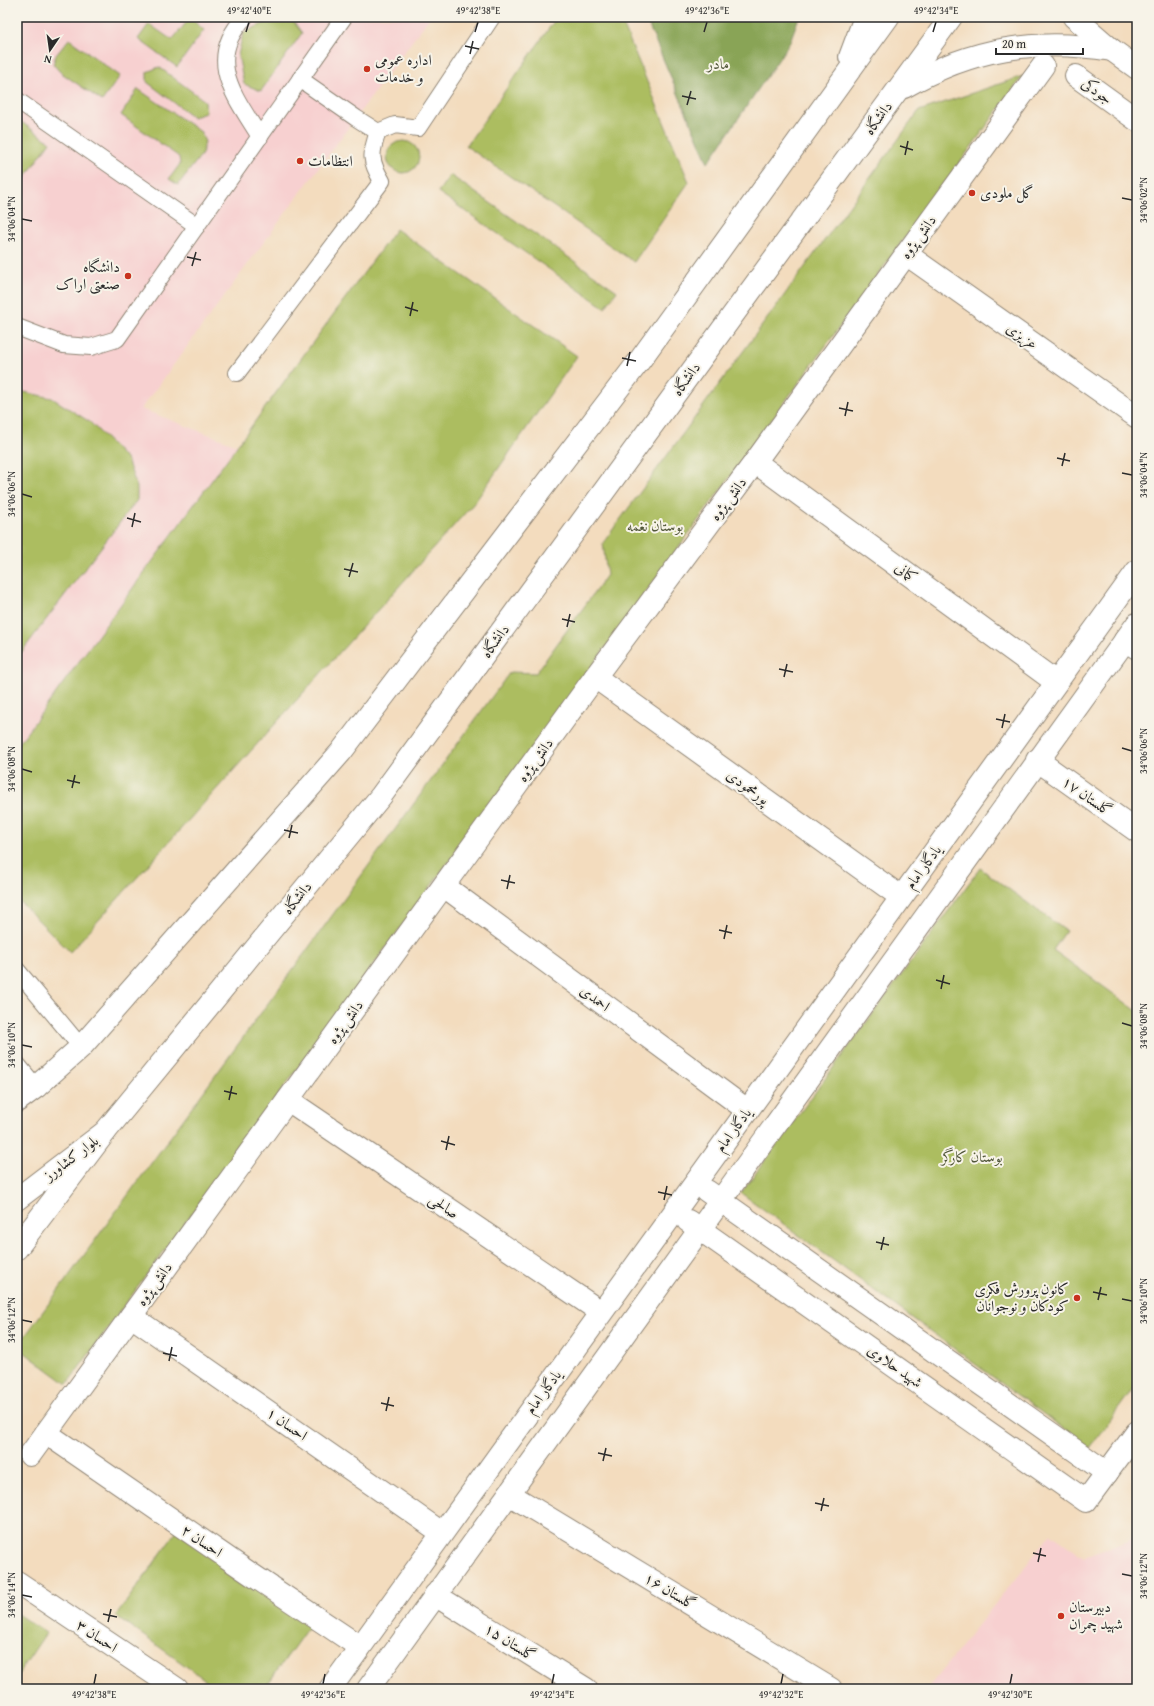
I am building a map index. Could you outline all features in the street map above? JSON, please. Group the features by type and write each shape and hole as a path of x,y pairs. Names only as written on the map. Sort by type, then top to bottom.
{"street":[{"path":"838,86 865,17"},
{"path":"17,1101 36,1087 81,1048 341,752 640,360 888,17"},
{"name":"دانشگاه","path":"17,1248 105,1132 381,796 951,17"},
{"path":"1074,17 1112,50 1137,68"},
{"path":"898,91 925,75 953,63 1006,49 1060,44 1112,50"},
{"name":"دانش پژوه","path":"30,1455 595,677 756,462 1042,66"},
{"name":"جودکی","path":"1076,76 1137,120"},
{"name":"عزیزی","path":"906,254 1137,417"},
{"name":"کمانی","path":"756,462 1056,682"},
{"name":"یادگار امام","path":"330,1689 1137,571"},
{"name":"یادگار امام","path":"368,1689 1037,760 1133,637"},
{"name":"پورمحمودی","path":"595,677 901,897"},
{"name":"گلستان ۱۷","path":"1037,760 1137,831"},
{"name":"احمدی","path":"444,886 747,1110"},
{"name":"صالحی","path":"288,1100 601,1312"},
{"name":"بلوار کشاورز","path":"17,1199 105,1132"},
{"path":"695,1182 1107,1473"},
{"name":"شهید حلاوی","path":"674,1211 1086,1501 1137,1432"},
{"name":"احسان ۱","path":"131,1316 442,1533"},
{"path":"908,1375 928,1346"},
{"name":"احسان ۲","path":"46,1433 360,1647"},
{"name":"گلستان ۱۶","path":"509,1494 831,1689"},
{"name":"احسان ۳","path":"17,1582 177,1689"},
{"name":"گلستان ۱۵","path":"435,1595 586,1689"}],"lane":[{"path":"244,17 235,27 225,48 226,78 260,137"},
{"path":"17,327 64,345 91,347 117,339 344,17"},
{"path":"237,373 382,181 373,166 372,147 378,132 395,125 418,128 492,17"},
{"path":"300,79 378,132"},
{"path":"17,100 197,226"},
{"path":"17,970 81,1048"},
{"path":"17,1064 36,1087"}],"shaded area":[{"name":"دانشگاه صنعتی اراک","path":"17,17 430,17 141,409 237,445 17,746"},
{"name":"دبیرستان شهید چمران","path":"1137,1529 1137,1689 927,1689 1051,1534 1084,1557 1128,1541"}],"green space":[{"path":"557,17 620,17 689,182 634,262 466,146"},
{"name":"مادر","path":"645,17 799,17 789,44 708,163"},
{"path":"190,18 204,30 177,67 138,39 149,24 172,40"},
{"path":"293,21 302,33 261,91 244,84 238,55 243,33 267,22"},
{"path":"69,39 120,76 102,101 60,72 53,64 56,55"},
{"path":"159,67 205,101 206,113 193,117 147,82 147,72"},
{"name":"بوستان نغمه","path":"1023,76 67,1384 17,1347 510,672 536,673 607,575 603,543 919,111"},
{"path":"138,89 201,132 205,142 202,154 178,185 169,179 180,164 179,157 121,115"},
{"path":"17,119 50,142 17,189"},
{"path":"403,141 414,146 419,157 414,168 403,173 392,168 387,157 392,146"},
{"path":"450,175 617,291 605,308 438,192"},
{"path":"396,229 577,356 475,502 70,952 17,899 17,746"},
{"path":"24,392 52,398 90,422 127,460 137,487 137,500 17,658 17,394"},
{"name":"بوستان کارگر","path":"980,868 1066,931 1053,950 1137,1011 1137,1383 1090,1448 741,1193"},
{"path":"177,1531 309,1626 264,1689 218,1689 116,1616"},
{"path":"17,1614 46,1633 17,1676"}],"place":[{"name":"اداره عمومی و خدمات","path":"367,69"},
{"name":"انتظامات","path":"300,161"},
{"name":"گل ملودی","path":"972,193"},
{"name":"دانشگاه صنعتی اراک","path":"128,276"},
{"name":"کانون پرورش فکری کودکان و نوجوانان","path":"1077,1298"},
{"name":"دبیرستان شهید چمران","path":"1061,1616"}]}
